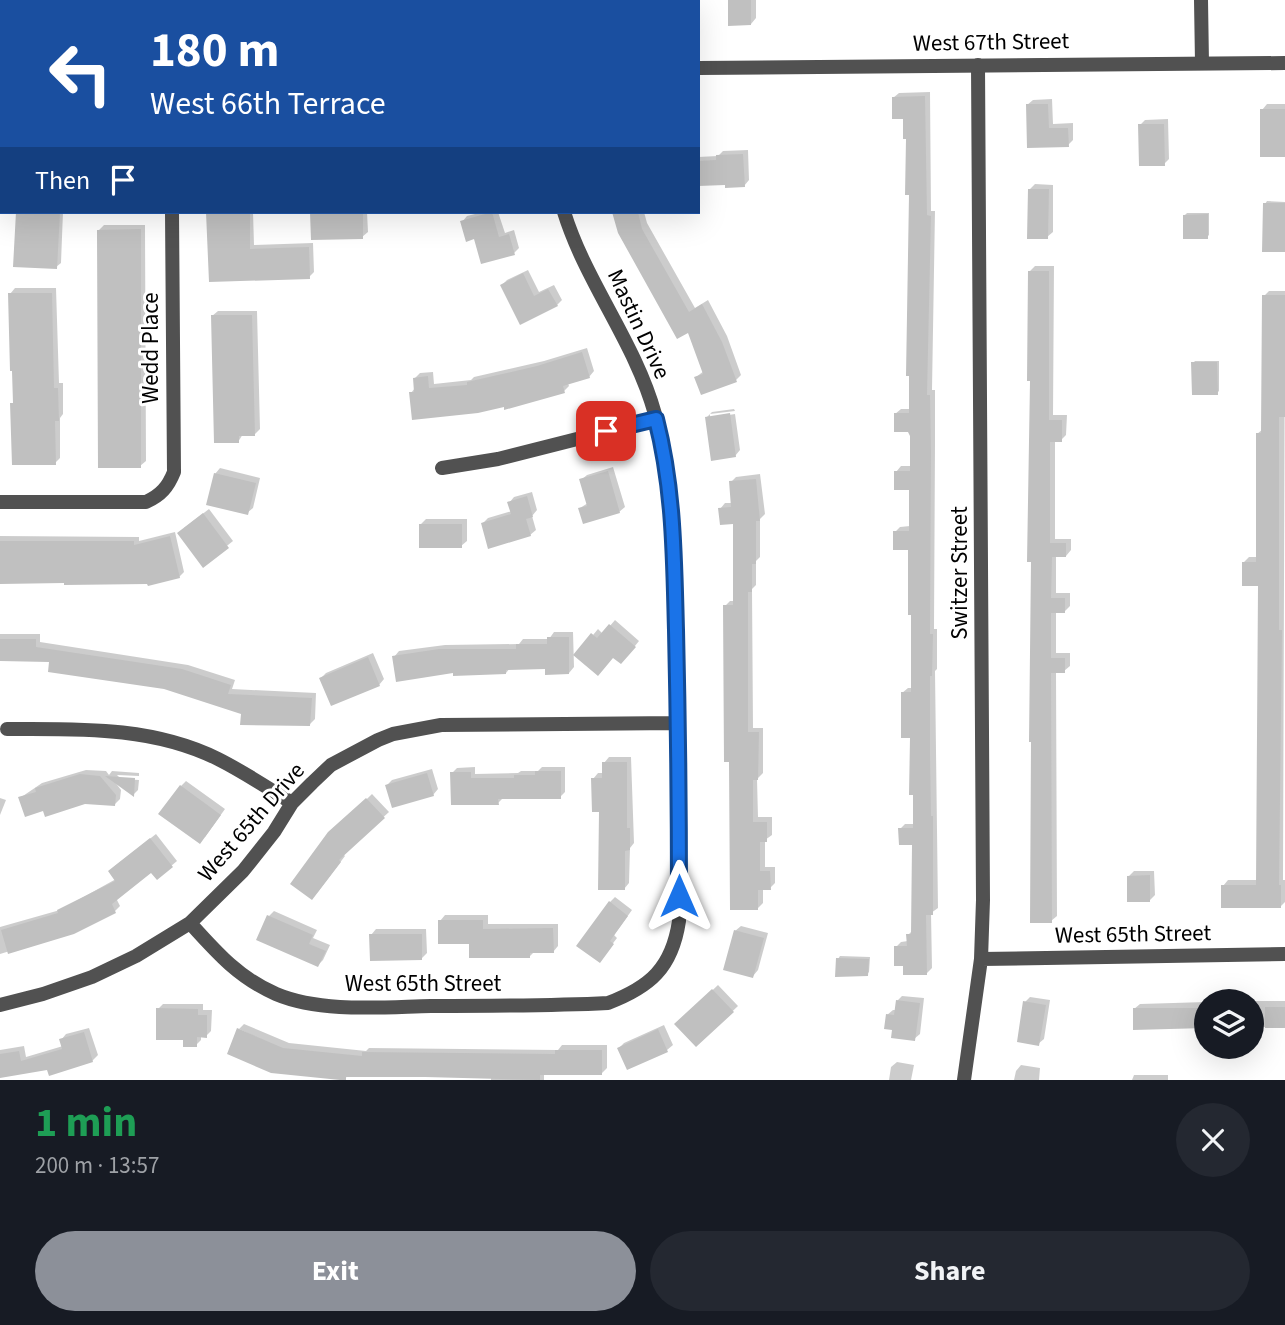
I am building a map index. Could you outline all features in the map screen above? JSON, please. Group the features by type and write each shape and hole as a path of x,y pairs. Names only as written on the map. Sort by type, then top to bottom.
{"street":[{"path":"1201,0 1202,63"},
{"name":"West 67th Street","path":"700,68 1285,63"},
{"name":"Switzer Street","path":"964,1080 981,959 983,900 978,65"},
{"name":"Wedd Place","path":"0,502 146,502 159,496 169,484 174,472 172,214"},
{"name":"Mastin Drive","path":"565,214 571,235 632,352 656,419 666,461 671,506 678,723 679,921 677,937 667,960"},
{"path":"442,468 498,459 656,419"},
{"name":"West 65th Drive","path":"0,1004 43,994 92,977 136,956 190,923 243,871 274,832 292,803 331,765 393,734 425,727 678,723"},
{"path":"7,729 93,729 137,733 174,742 216,758 292,803"},
{"name":"West 65th Street","path":"190,923 225,963 250,981 278,995 308,1003 363,1007 608,1003 633,994 651,981 667,960"},
{"name":"West 65th Street","path":"981,959 1285,954"}],"building":[{"path":"728,0 751,0 751,25 728,26"},
{"path":"925,96 927,215 931,216 927,395 930,395 931,453 930,634 933,634 930,754 933,915 926,915 927,975 903,975 903,966 894,966 894,946 907,946 906,934 911,934 912,845 899,845 898,828 913,828 913,795 909,795 910,738 901,738 901,692 911,692 911,615 908,615 908,550 893,550 893,531 909,531 909,490 894,490 894,471 910,471 910,436 908,432 894,432 894,413 909,413 909,376 906,376 909,195 905,195 906,139 903,139 903,119 892,119 892,97"},
{"path":"1026,104 1048,104 1049,128 1068,128 1069,147 1027,148"},
{"path":"1260,109 1285,109 1285,157 1260,157"},
{"path":"1138,124 1164,124 1165,166 1139,166"},
{"path":"743,154 745,187 700,186 700,161 716,160 716,155"},
{"path":"1028,189 1049,189 1048,239 1027,239"},
{"path":"1263,203 1285,203 1285,252 1262,252"},
{"path":"16,214 60,214 57,269 13,267"},
{"path":"206,214 250,214 250,249 309,247 310,279 209,282"},
{"path":"310,214 363,214 363,239 311,240"},
{"path":"493,214 499,237 509,234 515,255 481,264 474,239 466,242 460,221"},
{"path":"613,214 638,214 642,229 689,312 702,304 722,342 737,382 701,395 694,377 703,374 688,333 677,339 618,233"},
{"path":"1208,214 1208,239 1183,239 1183,215"},
{"path":"141,229 141,468 98,468 97,230"},
{"path":"1028,271 1049,271 1049,420 1062,420 1062,442 1050,442 1050,543 1066,543 1066,557 1052,557 1051,598 1065,598 1065,613 1051,613 1051,658 1065,658 1065,673 1051,673 1052,923 1030,923 1031,562 1027,562 1030,381 1027,381"},
{"path":"523,273 534,296 548,289 558,306 520,325 500,285"},
{"path":"8,293 52,293 54,388 58,388 59,421 55,421 56,465 12,465 10,403 13,403"},
{"path":"1262,295 1285,295 1285,417 1279,417 1279,630 1282,630 1281,908 1221,908 1221,885 1256,885 1258,586 1242,586 1242,562 1256,562 1256,433 1261,433"},
{"path":"211,315 252,315 255,436 239,436 239,443 214,443"},
{"path":"582,352 590,378 563,386 565,393 504,410 504,407 478,413 412,420 409,392 414,392 413,378 428,376 429,388 467,385 467,382 537,366"},
{"path":"1191,362 1217,362 1218,395 1192,395"},
{"path":"730,413 736,457 711,461 705,417"},
{"path":"608,471 620,513 583,524 578,508 587,506 579,479"},
{"path":"214,473 256,483 248,515 206,505"},
{"path":"756,479 760,521 756,521 756,564 752,564 752,592 748,592 748,732 759,732 758,780 753,780 753,822 767,822 767,842 760,842 760,871 770,871 771,890 758,890 758,910 730,910 729,762 724,762 723,605 733,605 733,524 720,525 718,508 731,507 729,481"},
{"path":"527,496 533,517 526,519 531,536 488,549 481,523 511,514 507,502"},
{"path":"203,513 229,548 203,568 177,533"},
{"path":"419,524 462,524 462,548 419,548"},
{"path":"170,536 180,578 148,586 0,584 0,541 134,541 134,545"},
{"path":"609,624 636,647 621,664 613,658 598,676 573,655 591,633 597,638"},
{"path":"547,637 569,637 569,674 545,675 545,669 506,670 506,674 453,676 453,673 396,682 392,656 439,649 516,649 516,644 547,644"},
{"path":"0,639 36,639 36,647 182,669 231,685 228,694 312,698 310,726 240,725 241,714 164,689 48,672 49,662 0,661"},
{"path":"368,657 380,686 331,706 319,678"},
{"path":"602,762 627,762 627,828 630,828 630,850 625,851 625,890 598,890 599,812 592,812 591,778 602,778"},
{"path":"535,771 561,771 561,799 498,799 499,805 451,805 450,772 471,772 471,778 514,778 514,775 535,775"},
{"path":"427,773 434,796 392,808 385,785"},
{"path":"80,774 100,776 116,795 115,806 85,804 45,817 43,811 25,817 18,797 36,792 35,788"},
{"path":"105,776 135,778 134,797"},
{"path":"180,785 221,815 200,844 158,814"},
{"path":"366,798 385,818 339,860 341,862 312,900 290,884 328,832"},
{"path":"150,838 173,867 157,880 151,873 112,904 116,913 74,934 8,954 1,930 58,913 57,910 115,881 108,871"},
{"path":"1150,875 1150,902 1127,902 1127,876"},
{"path":"609,901 628,916 610,941 614,944 600,963 576,946"},
{"path":"267,915 313,935 309,944 326,951 318,967 256,940"},
{"path":"438,920 483,920 483,929 553,928 554,953 530,953 530,958 469,958 469,944 438,944"},
{"path":"734,930 764,938 753,978 723,970"},
{"path":"369,934 422,934 422,960 370,961"},
{"path":"836,958 869,959 868,976 835,977"},
{"path":"712,989 734,1012 696,1047 674,1024"},
{"path":"896,1000 920,1003 915,1041 891,1038 892,1030 884,1029 886,1014 894,1015"},
{"path":"1023,1001 1046,1005 1039,1046 1017,1042"},
{"path":"1265,1007 1285,1007 1285,1028 1265,1028"},
{"path":"156,1008 198,1009 198,1015 207,1015 207,1038 197,1037 197,1047 183,1047 183,1040 156,1040"},
{"path":"1133,1008 1194,1008 1194,1028 1133,1030"},
{"path":"237,1028 283,1048 362,1056 362,1052 555,1054 555,1050 602,1050 602,1075 540,1075 540,1080 346,1077 346,1080 340,1080 271,1073 227,1054"},
{"path":"658,1029 668,1052 627,1070 617,1048"},
{"path":"84,1032 93,1062 49,1076 47,1070 0,1078 0,1054 19,1051 21,1061 62,1049 59,1039"}],"route":[{"path":"606,431 656,419 666,461 673,546 679,896"}]}
